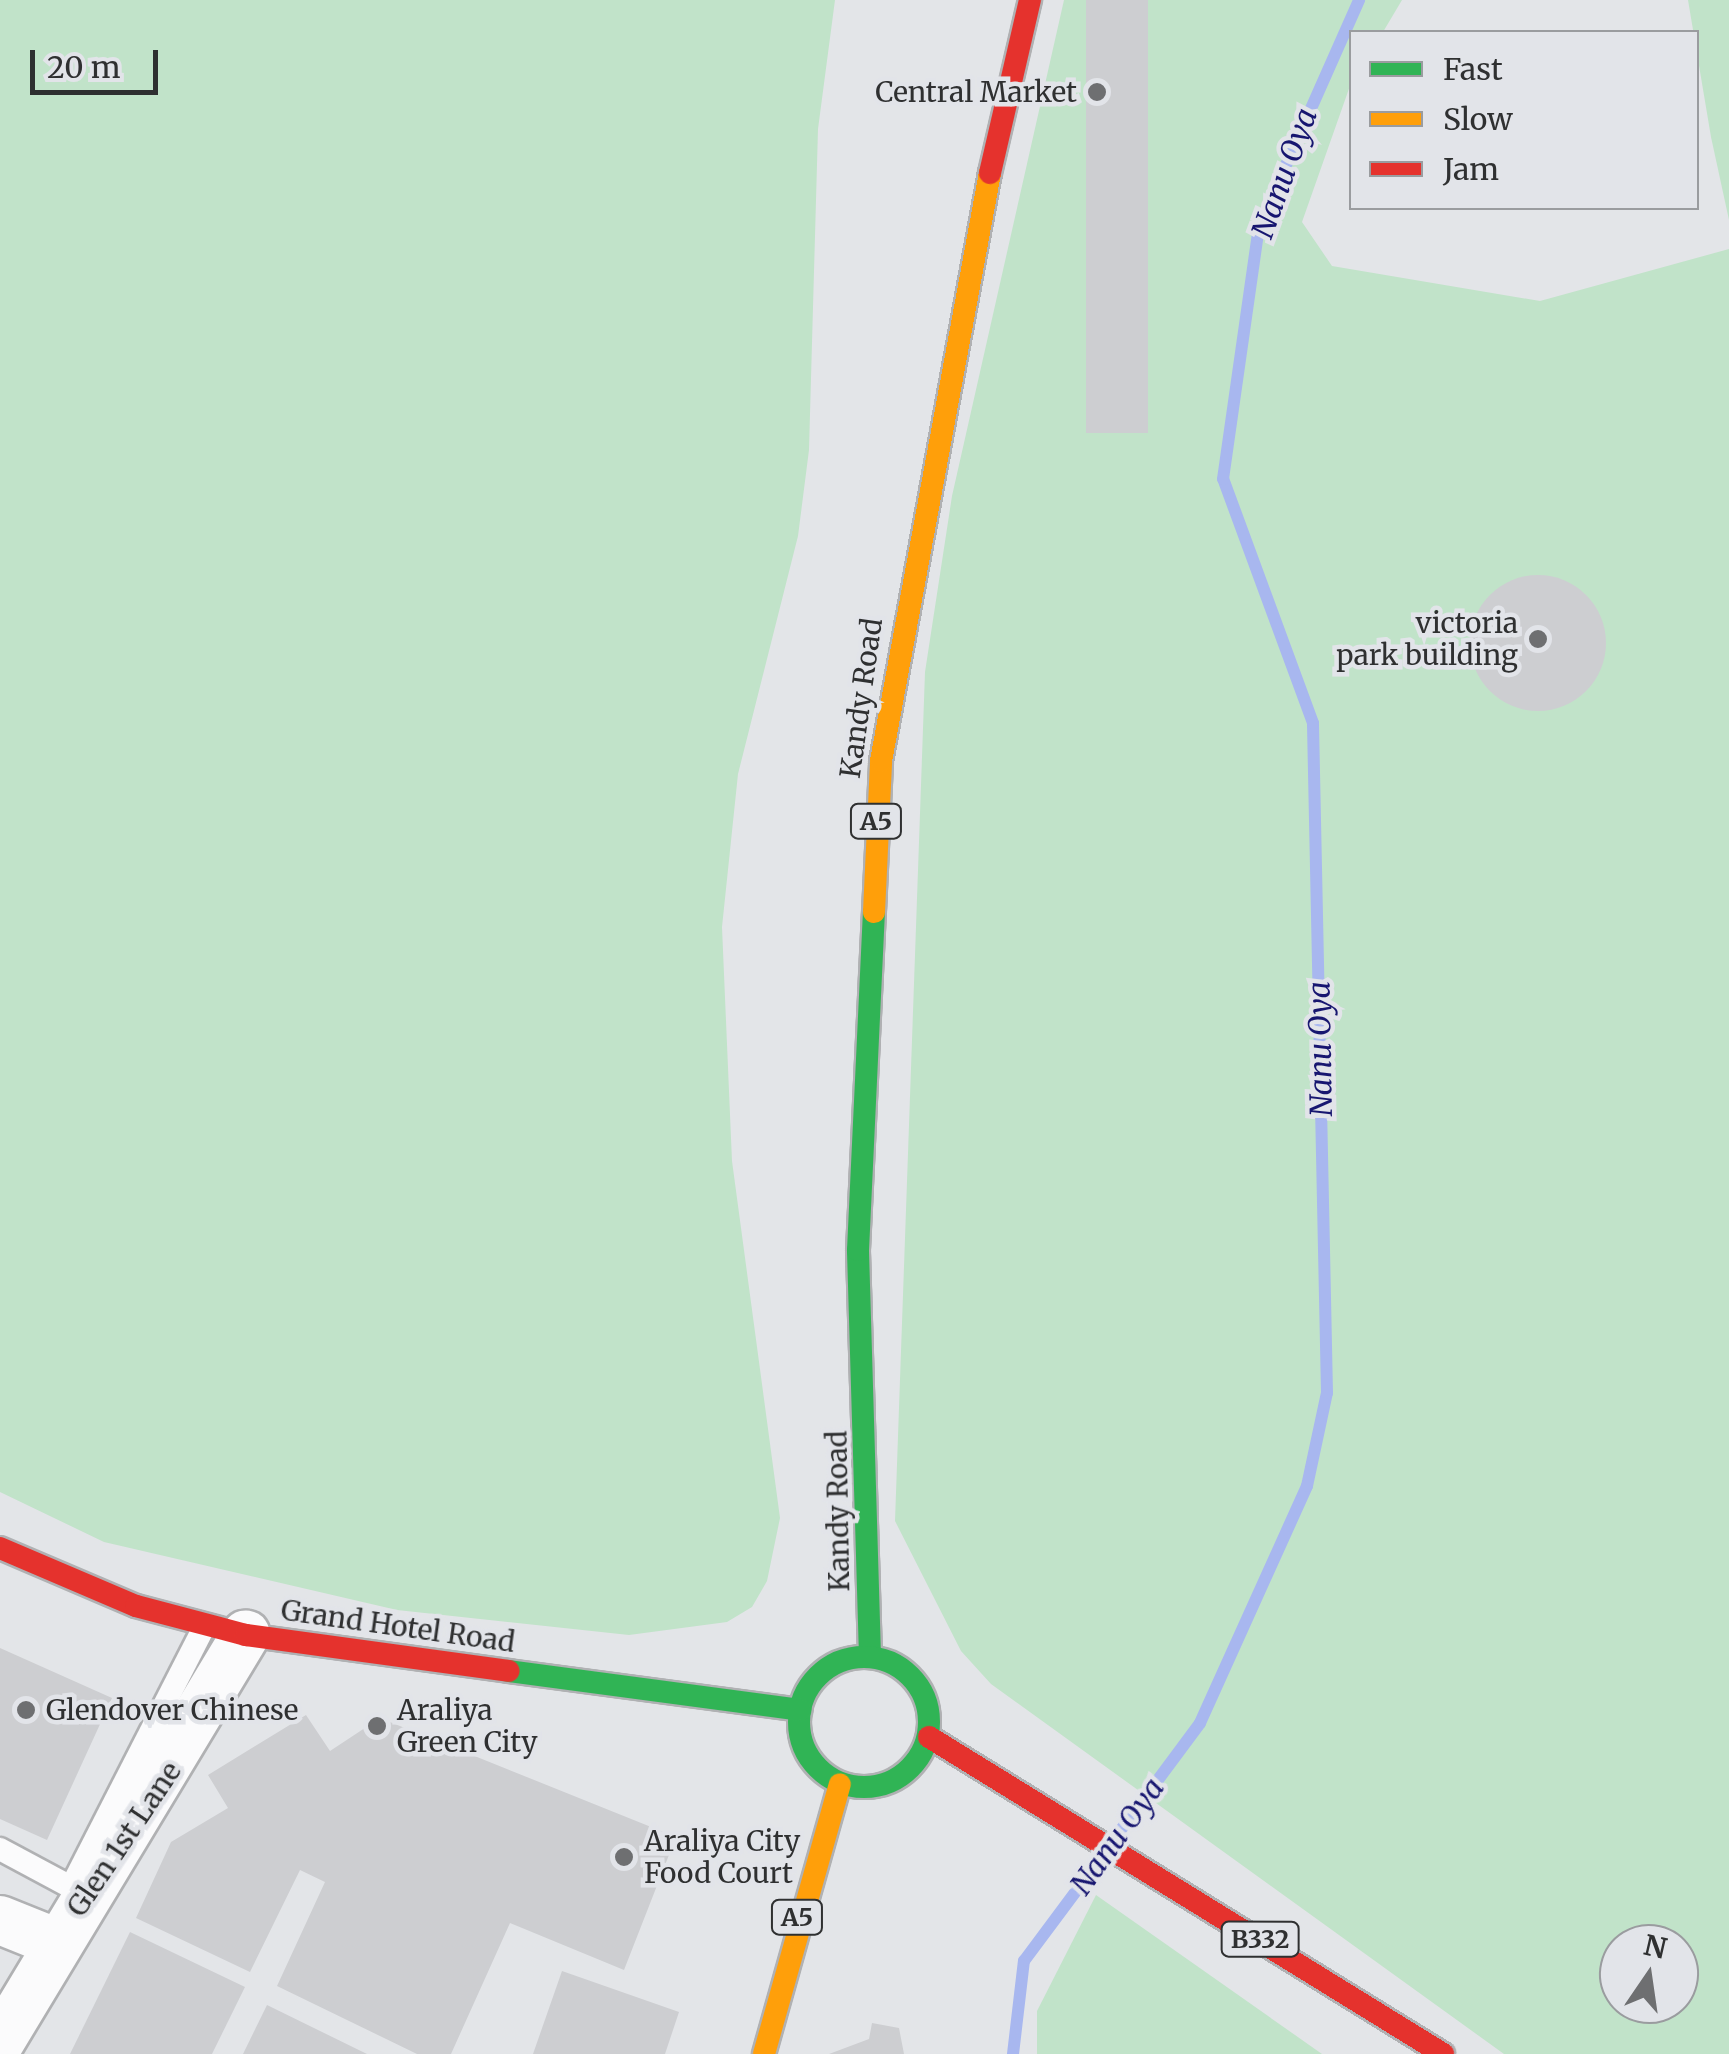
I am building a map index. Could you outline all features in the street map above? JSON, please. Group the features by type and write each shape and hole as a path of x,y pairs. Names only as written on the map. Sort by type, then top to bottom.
{"main road":[{"name":"Kandy Road","path":"870,1656 858,1250 881,762 982,208 1030,0"},
{"name":"Grand Hotel Road","path":"0,1548 225,1630 800,1710"},
{"path":"870,1656 916,1684 929,1736 912,1768 880,1786 840,1784 806,1752 800,1710 812,1683 840,1659 870,1656"},
{"name":"B332","path":"929,1736 1443,2054"},
{"name":"A5","path":"764,2054 840,1784"}],"street":[{"name":"Glen 1st Lane","path":"0,2042 56,1942 166,1781 225,1630"},
{"path":"0,1920 56,1942"}],"lane":[{"path":"0,1849 71,1886 225,1630"}],"green space":[{"path":"0,0 835,0 818,129 809,450 798,536 738,774 722,927 732,1161 780,1518 767,1581 752,1607 727,1622 629,1635 397,1610 104,1542 0,1492"},
{"path":"1064,0 1402,0 1384,30 1349,30 1349,89 1302,222 1332,266 1540,301 1729,249 1729,2054 1504,2054 991,1684 961,1651 895,1521 925,672 952,496"},
{"path":"1688,0 1729,0 1729,220 1699,66 1699,30 1693,30"},
{"path":"1096,1895 1322,2054 1037,2054 1037,2011"}],"building":[{"path":"1086,0 1148,0 1148,433 1086,433"},
{"name":"victoria park building","path":"1538,575 1564,581 1586,595 1600,617 1606,643 1600,669 1586,691 1564,705 1538,711 1512,705 1490,691 1476,669 1470,643 1476,617 1490,595 1512,581"},
{"path":"0,1648 112,1698 47,1840 0,1819"},
{"path":"306,1715 330,1751 380,1718 676,1837 624,1970 510,1923 451,2054 417,2054 277,1986 325,1882 300,1870 250,1972 136,1918 171,1842 228,1808 208,1775"},
{"path":"130,1932 245,1987 212,2054 70,2054"},
{"path":"562,1971 679,2012 665,2054 533,2054"},
{"path":"267,2005 367,2054 243,2054"},
{"path":"872,2023 899,2028 904,2054 829,2054 869,2039"}],"waterway":[{"name":"Nanu Oya","path":"1114,1839 1200,1723 1307,1486 1327,1393 1313,723 1223,479 1259,226 1359,0"},
{"name":"Nanu Oya","path":"1013,2054 1024,1961 1100,1859"}],"traffic: fast":[{"path":"870,1656 858,1250 874,912"},
{"path":"864,1657 889,1662 910,1676 924,1697 929,1722 924,1747 910,1768 889,1782 864,1787 839,1782 818,1768 804,1747 799,1722 804,1697 818,1676 839,1662 864,1657"},
{"path":"509,1671 800,1710"}],"traffic: slow":[{"path":"874,912 881,761 990,173"},
{"path":"764,2054 840,1784"}],"traffic: jam":[{"path":"990,173 1030,0"},
{"path":"0,1548 136,1606 246,1635 509,1671"},
{"path":"929,1737 1443,2054"}],"place":[{"name":"Central Market","path":"1097,92"},
{"name":"victoria park building","path":"1538,639"},
{"name":"Glendover Chinese","path":"26,1710"},
{"name":"Araliya Green City","path":"377,1726"},
{"name":"Araliya City Food Court","path":"624,1857"}]}
